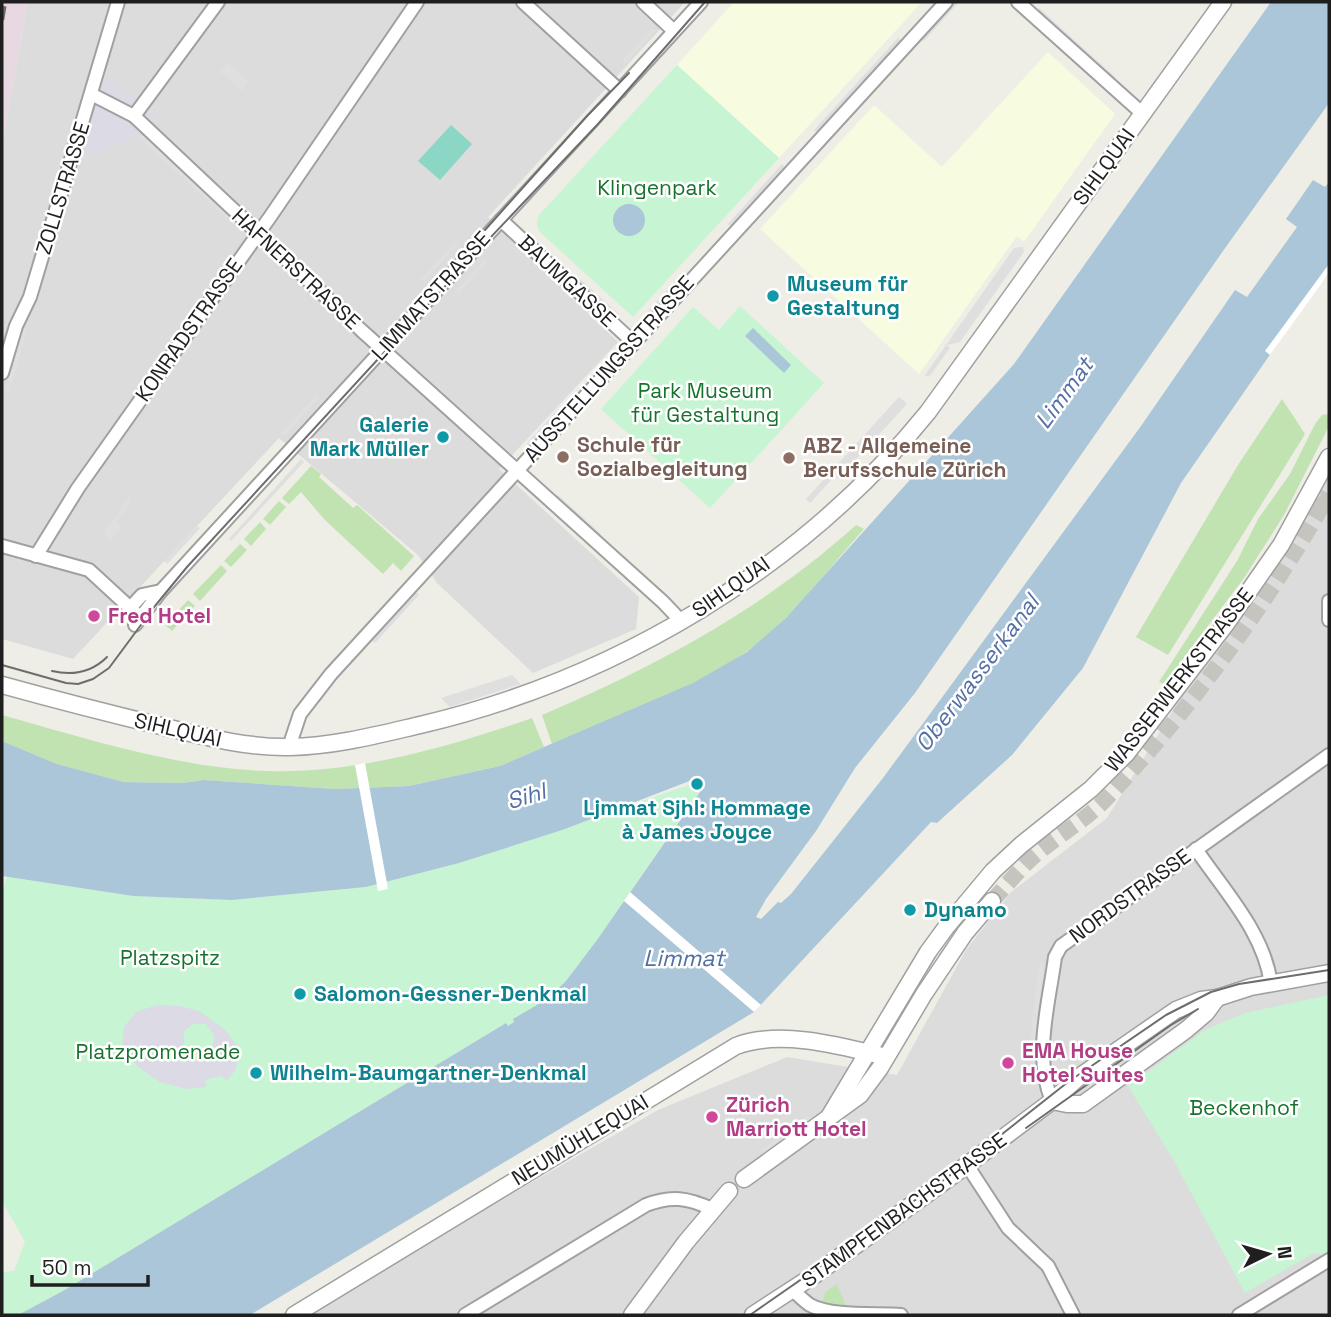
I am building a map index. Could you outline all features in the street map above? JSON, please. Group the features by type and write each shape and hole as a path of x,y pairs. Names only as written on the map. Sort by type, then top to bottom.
{"street":[{"name":"ZOLLSTRASSE","path":"2,373 16,326 30,297 118,2"},
{"path":"134,116 218,2"},
{"name":"KONRADSTRASSE","path":"36,556 78,488 417,2"},
{"path":"523,2 620,90"},
{"path":"643,2 674,31"},
{"name":"LIMMATSTRASSE","path":"162,591 142,595 130,608 137,621 701,2"},
{"name":"AUSSTELLUNGSSTRASSE","path":"289,747 300,714 317,690 946,2"},
{"path":"1018,2 1143,114"},
{"name":"SIHLQUAI","path":"2,685 70,705 203,737 261,746 289,747 367,738 462,715 531,693 594,667 682,622 818,526 898,449 928,412 1223,2"},
{"name":"HAFNERSTRASSE","path":"91,94 134,116 383,349 653,592 682,622"},
{"name":"BAUMGASSE","path":"501,220 633,342"},
{"name":"WASSERWERKSTRASSE","path":"829,1117 929,952 971,896 1021,845 1091,789 1127,752 1281,545 1329,457"},
{"path":"2,546 89,570 130,608"},
{"path":"1329,601 1329,620"},
{"name":"NORDSTRASSE","path":"1052,1101 1045,1083 1042,1055 1055,957 1061,946 1328,757"},
{"path":"1196,849 1258,938 1269,968 1271,984"},
{"name":"WASSERWERKSTRASSE","path":"744,1180 860,1095 965,933 992,901"},
{"name":"STAMPFENBACHSTRASSE","path":"753,1315 793,1290 967,1165 1052,1101 1079,1077 1169,1014 1185,1005 1329,973"},
{"path":"1052,1101 1083,1104 1186,1030 1206,1013 1217,998"},
{"name":"NEUMÜHLEQUAI","path":"294,1315 736,1046 777,1037 886,1057"},
{"path":"967,1165 1008,1228 1048,1266 1073,1315"},
{"path":"632,1315 712,1209 729,1191"},
{"path":"465,1315 634,1210 657,1200 680,1197 712,1209"},
{"path":"1240,1315 1329,1260"},
{"path":"793,1290 808,1304 817,1308 901,1315"}],"shaded area":[{"path":"2,2 28,2 2,145"},
{"path":"28,2 685,2 488,217 618,342 499,469 639,597 636,629 533,673 437,583 418,555 279,438 73,659 2,639 2,145"},
{"path":"734,2 922,2 779,158 677,65"},
{"path":"953,2 959,2 924,41 920,38"},
{"path":"1039,8 1115,77 1112,80 1036,11"},
{"path":"652,28 655,31 624,66 623,60"},
{"path":"898,38 901,41 817,133 814,130"},
{"path":"1048,52 1115,114 1024,242 1017,236 919,374 760,229 874,105 942,167"},
{"path":"227,63 248,81 242,91 220,72"},
{"path":"90,71 106,76 125,94 134,93 152,106 151,117 133,137 97,154 68,145"},
{"path":"451,125 472,144 440,180 418,161"},
{"path":"142,134 240,223 236,227 139,138"},
{"path":"782,164 786,168 731,227 728,224"},
{"path":"455,242 460,242 424,282 421,279"},
{"path":"1023,247 1024,252 960,342 947,345 950,348 929,377 925,375 1014,248"},
{"path":"485,259 486,264 459,293 454,292"},
{"path":"680,276 683,280 644,322 641,319"},
{"path":"580,279 619,314 618,319 577,282"},
{"path":"23,330 27,331 9,393 4,392"},
{"path":"315,396 318,399 284,436 281,433"},
{"path":"899,397 907,404 838,479 835,476 810,503 806,499"},
{"path":"558,409 561,412 529,448 527,443"},
{"path":"1329,455 1329,1315 300,1315 658,1110 787,1057 897,1075 966,950 1011,892 1107,818"},
{"path":"301,459 304,462 231,541 229,539"},
{"path":"558,495 601,534 598,537 556,498"},
{"path":"129,497 132,499 117,522 122,526 112,540 103,534"},
{"path":"197,526 200,528 167,564 164,561"},
{"path":"416,592 419,595 375,643 371,640"},
{"path":"512,675 521,684 450,707 441,698"},
{"path":"1039,965 1044,965 1033,1051 1029,1051"},
{"path":"157,1005 179,1006 199,1011 224,1029 236,1044 236,1069 227,1080 220,1076 205,1080 206,1087 186,1089 160,1082 138,1067 122,1046 124,1027 136,1012","holes":["193,1024 206,1024 214,1035 213,1046 204,1054 191,1053 184,1045 184,1031"]},
{"path":"806,1117 813,1117 766,1152 763,1149"}],"green space":[{"name":"Klingenpark","path":"677,65 779,158 633,317 541,233 537,222 540,214"},
{"name":"Park Museum für Gestaltung","path":"740,306 824,383 710,508 601,409 693,307 719,330"},
{"path":"1282,399 1305,434 1168,655 1136,637 1238,465"},
{"path":"1329,414 1329,426 1284,515 1244,578 1164,684 1159,682 1237,561 1258,519 1290,474 1315,424 1322,415"},
{"path":"311,466 321,474 319,477 353,508 357,505 414,556 401,571 393,563 383,574 324,519 301,492 289,504 282,498"},
{"path":"279,501 286,507 270,525 263,519"},
{"path":"260,522 266,529 251,546 244,539"},
{"path":"856,525 864,529 779,625 746,652 724,667 676,692 552,744 542,715 627,676 707,633 783,584"},
{"path":"240,544 247,550 231,567 224,561"},
{"path":"221,565 227,571 200,601 193,594"},
{"path":"188,600 195,606 172,631 165,625"},
{"path":"2,715 166,758 233,769 301,771 368,763 468,739 532,718 544,747 500,766 409,786 335,789 204,780 182,783 124,782 57,764 2,741"},
{"name":"Platzpromenade","path":"695,783 701,786 696,797 597,940 566,981 547,999 513,1019 515,1022 508,1026 506,1023 63,1291 18,1315 2,1315 2,1272 14,1271 25,1242 2,1201 2,892 7,877 133,896 232,900 366,887 459,863"},
{"name":"Beckenhof","path":"1329,995 1329,1253 1322,1257 1319,1253 1312,1254 1245,1293 1173,1159 1128,1086 1205,1030 1245,1013"},
{"path":"837,1284 846,1306 823,1301 825,1292"}],"water":[{"name":"Limmat","path":"1271,2 1329,2 1329,103 915,693 855,768 816,831 756,917 761,919 778,902 781,903 791,894 883,778 1141,426 1235,290 1247,297 1297,227 1286,219 1313,180 1325,187 1329,182 1329,273 1181,483 1083,668 1012,755 937,823 931,822 754,1012 250,1315 18,1315 63,1291 506,1023 508,1026 514,1022 513,1019 547,999 566,981 597,940 702,789 702,785 697,779 692,780 565,829 459,863 366,887 232,900 133,896 2,876 2,741 57,764 124,782 182,783 204,780 335,789 409,786 500,766 693,683 747,652 786,618 1014,364"},
{"path":"629,204 640,209 645,220 640,231 629,236 618,231 613,220 618,209"},
{"path":"753,328 791,365 784,373 745,336"}],"pier":[{"path":"1329,264 1329,273 1270,355 1265,351"},
{"path":"365,763 388,889 378,891 355,765"},
{"path":"630,892 761,1005 754,1012 624,901"}],"tunnel":[{"path":"992,901 1032,858 1107,798 1199,691 1281,575 1329,494"},
{"path":"1322,507 1329,500"}],"tram line":[{"path":"2,665 78,684 93,679 109,668 187,567 598,124 705,2"},
{"path":"485,230 629,73"},
{"path":"52,671 82,672 107,657"},
{"path":"750,1315 944,1180 1068,1082 1166,1015 1211,992 1239,984 1329,970"},
{"path":"1026,1128 1171,1025 1198,1009"}],"railway":[{"path":"2,20 5,2"}],"place":[{"name":"Museum für Gestaltung","path":"773,296"},
{"name":"Galerie Mark Müller","path":"443,437"},
{"name":"Schule für Sozialbegleitung","path":"563,457"},
{"name":"ABZ - Allgemeine Berufsschule Zürich","path":"789,458"},
{"name":"Fred Hotel","path":"94,616"},
{"name":"Ljmmat Sjhl: Hommage à James Joyce","path":"697,784"},
{"name":"Dynamo","path":"910,910"},
{"name":"Salomon-Gessner-Denkmal","path":"300,994"},
{"name":"EMA House Hotel Suites","path":"1008,1063"},
{"name":"Wilhelm-Baumgartner-Denkmal","path":"256,1073"},
{"name":"Zürich Marriott Hotel","path":"712,1117"}],"water label":[{"name":"Oberwasserkanal","path":"977,673"},
{"name":"Sihl","path":"526,796"}],"park label":[{"name":"Platzspitz","path":"170,958"}]}
